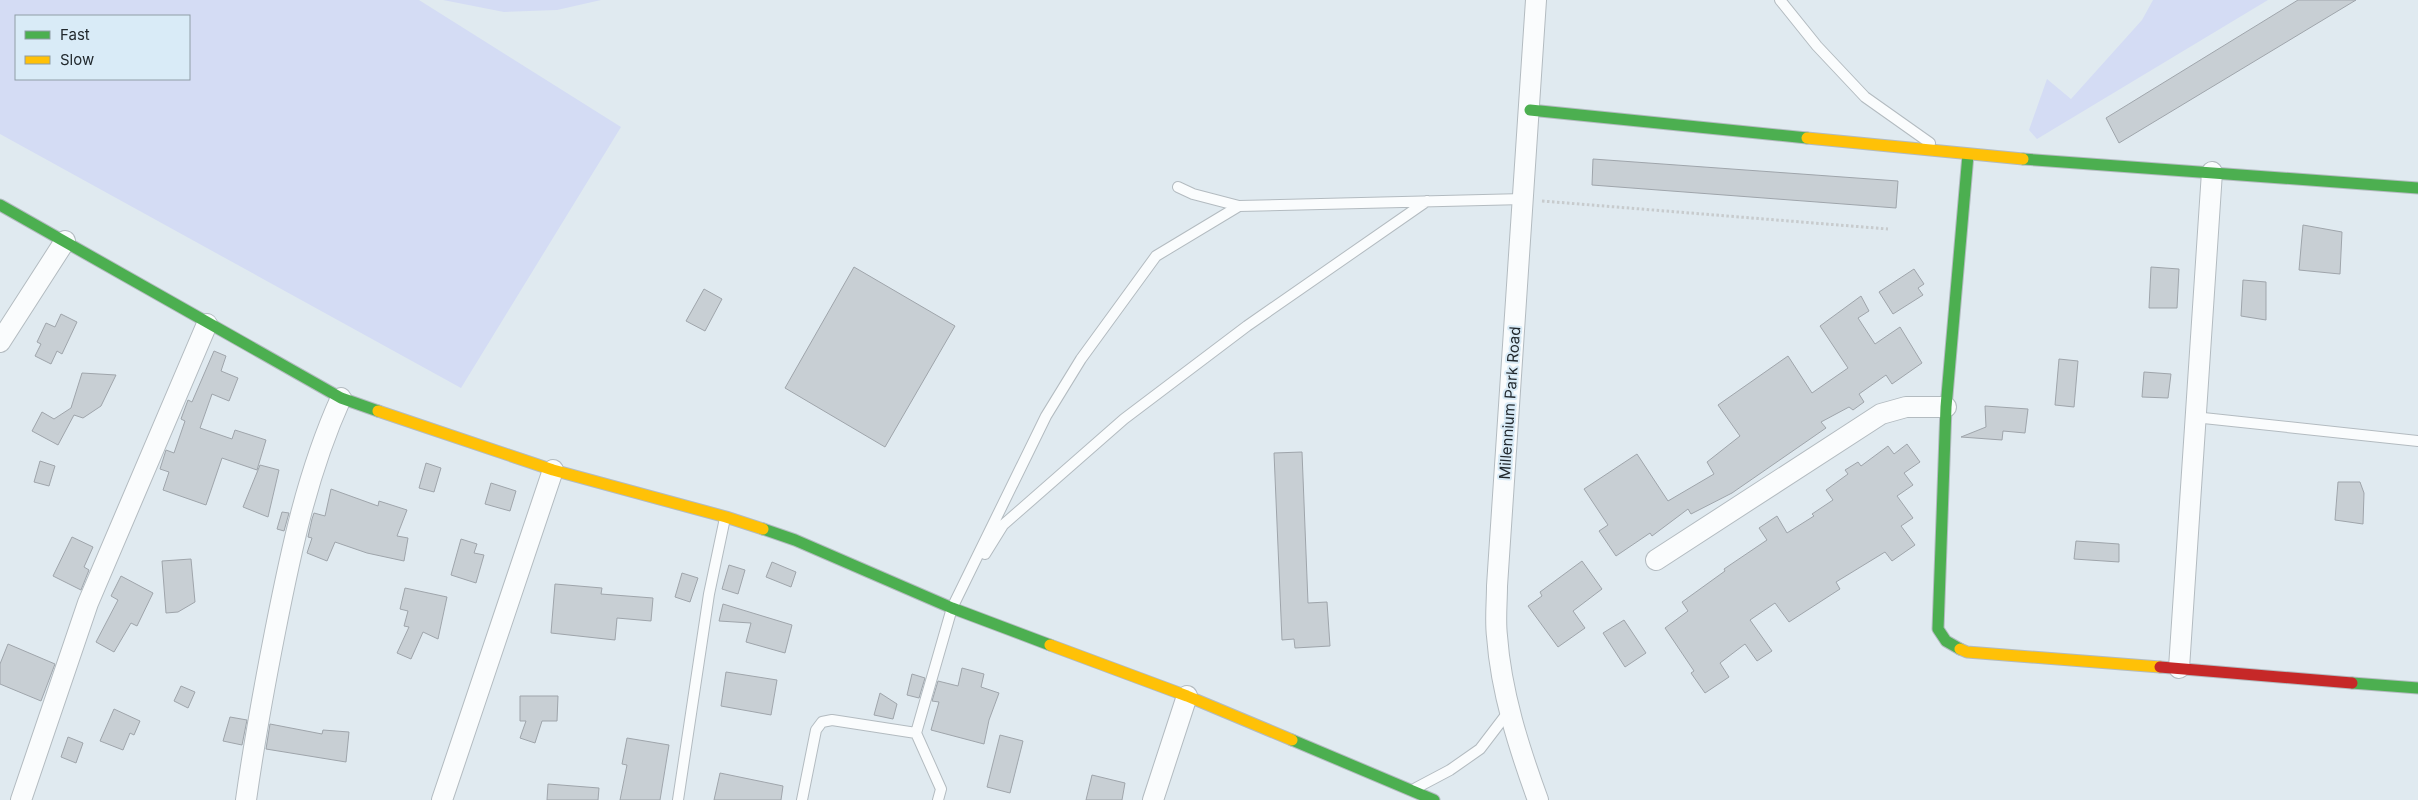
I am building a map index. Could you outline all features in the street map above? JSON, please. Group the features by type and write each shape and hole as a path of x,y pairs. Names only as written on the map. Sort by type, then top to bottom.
{"street":[{"name":"Millennium Park Road","path":"1536,0 1497,586 1496,635 1500,669 1510,709 1538,800"},
{"path":"1530,110 1968,155 2418,188"},
{"path":"1968,155 1946,407 1938,629 1940,635 1956,648 1967,652 2418,688"},
{"path":"2179,668 2194,417 2212,172"},
{"path":"0,205 207,324 341,398 553,470 726,517 795,540 952,608 1187,696 1408,795 1434,800"},
{"path":"0,342 65,242"},
{"path":"21,800 88,603 207,324"},
{"path":"246,800 254,740 292,547 322,442 341,398"},
{"path":"1656,560 1881,414 1906,407 1946,407"},
{"path":"442,800 553,470"},
{"path":"1153,800 1187,696"}],"lane":[{"path":"1780,0 1817,46 1865,97 1942,152"},
{"path":"1178,187 1192,194 1239,206 1524,200"},
{"path":"952,608 1003,525 1124,419 1247,326 1427,201"},
{"path":"938,800 941,789 916,734 952,608 1046,416 1081,359 1156,256 1239,206"},
{"path":"2194,417 2418,441"},
{"path":"678,800 709,594 726,517"},
{"path":"1408,795 1450,770 1480,749 1510,709"},
{"path":"802,800 816,730 822,722 832,720 916,734"}],"path":[{"path":"1524,200 1888,229"}],"shaded area":[{"path":"0,0 419,0 621,127 461,388 0,134"},
{"path":"443,0 601,0 557,10 504,12"},
{"path":"2153,0 2268,0 2037,139 2029,130 2047,79 2071,99 2142,20"}],"building":[{"path":"2298,0 2356,0 2119,143 2106,118"},
{"path":"1593,159 1898,181 1896,208 1592,185"},
{"path":"2303,225 2342,232 2340,274 2299,270"},
{"path":"854,267 955,326 885,447 785,388"},
{"path":"2151,267 2179,269 2177,308 2149,308"},
{"path":"1914,269 1924,284 1918,288 1923,295 1893,314 1879,292"},
{"path":"2243,280 2266,282 2266,320 2241,316"},
{"path":"704,289 722,299 705,331 686,321"},
{"path":"1861,296 1869,311 1858,318 1875,344 1900,327 1922,363 1892,384 1886,375 1859,394 1864,402 1853,410 1849,407 1821,422 1826,428 1732,493 1691,514 1688,509 1652,536 1650,533 1616,556 1599,531 1608,525 1584,489 1637,454 1668,501 1714,474 1707,462 1740,436 1718,405 1788,356 1812,393 1848,368 1820,326"},
{"path":"61,314 77,322 62,354 57,351 51,364 35,356 41,344 37,342 46,323 55,327"},
{"path":"214,351 226,356 221,371 238,378 229,401 212,394 200,428 232,439 235,430 266,440 257,470 222,458 206,505 163,490 169,472 160,469 166,450 174,453 185,421 181,419 188,400 192,402"},
{"path":"2059,359 2078,361 2074,407 2055,405"},
{"path":"2144,372 2171,374 2168,398 2142,397"},
{"path":"82,373 116,375 101,406 83,418 74,415 58,445 32,431 42,412 54,419 71,408"},
{"path":"1985,406 2028,409 2025,433 2003,431 2002,440 1961,437 1986,427"},
{"path":"1907,444 1920,462 1904,473 1913,485 1897,496 1913,518 1901,526 1915,545 1892,561 1885,552 1836,582 1840,589 1789,622 1775,603 1750,620 1772,651 1757,661 1745,644 1720,663 1729,677 1705,693 1691,673 1694,671 1665,628 1688,611 1682,602 1725,571 1724,569 1767,540 1759,528 1777,516 1787,533 1814,516 1812,514 1833,500 1826,490 1848,474 1845,470 1858,462 1861,466 1888,446 1894,454"},
{"path":"1302,452 1308,603 1327,602 1330,646 1295,648 1294,639 1282,640 1274,453"},
{"path":"40,461 55,466 49,486 34,482"},
{"path":"426,463 441,468 434,492 419,488"},
{"path":"260,465 279,470 268,517 243,507"},
{"path":"2338,482 2360,482 2364,493 2363,524 2335,520"},
{"path":"491,483 516,491 510,511 485,504"},
{"path":"331,489 378,506 379,501 407,510 397,536 408,538 404,561 367,553 335,542 327,561 307,553 312,538 308,537 314,513 325,516"},
{"path":"282,512 289,513 284,531 277,529"},
{"path":"72,537 93,547 84,567 89,570 81,590 53,576"},
{"path":"461,539 477,544 474,553 484,555 476,583 451,575"},
{"path":"2076,541 2119,544 2119,562 2074,559"},
{"path":"191,559 195,602 178,612 166,613 162,561"},
{"path":"1582,561 1602,589 1573,611 1585,628 1558,647 1528,606 1542,596 1540,592"},
{"path":"772,562 796,572 791,587 766,577"},
{"path":"729,565 745,570 738,594 722,589"},
{"path":"682,573 698,578 690,602 675,597"},
{"path":"121,576 153,593 137,626 131,623 114,652 96,642 118,600 111,596"},
{"path":"555,584 602,588 601,594 653,598 651,621 617,618 615,640 551,633"},
{"path":"405,588 447,597 438,639 423,632 411,659 397,653 409,627 404,626 408,611 400,609"},
{"path":"723,604 792,625 785,653 746,642 751,623 719,621"},
{"path":"1624,620 1646,653 1625,667 1603,633"},
{"path":"8,644 55,664 41,701 0,684 0,664"},
{"path":"962,668 984,674 981,687 999,693 989,720 984,744 931,730 939,702 932,701 938,681 958,686"},
{"path":"726,672 777,680 771,715 721,706"},
{"path":"912,674 925,678 919,698 907,695"},
{"path":"181,686 195,692 188,708 174,701"},
{"path":"880,693 897,704 893,719 874,715"},
{"path":"520,696 558,696 557,721 542,721 535,743 520,738 526,721 520,721"},
{"path":"114,709 140,721 134,735 130,733 123,750 100,741"},
{"path":"230,717 247,720 242,745 223,741"},
{"path":"270,724 322,734 323,730 349,732 346,762 266,749"},
{"path":"1000,735 1023,741 1010,793 987,787"},
{"path":"68,737 83,743 76,763 61,757"},
{"path":"627,738 669,745 660,800 620,800 627,765 622,764"},
{"path":"720,773 783,786 781,800 714,800"},
{"path":"1092,775 1125,783 1122,800 1086,800"},
{"path":"548,784 599,788 598,800 547,800"}],"traffic: fast":[{"path":"1530,110 1807,138"},
{"path":"1960,649 1946,641 1938,629 1946,407 1968,155"},
{"path":"2023,159 2418,188"},
{"path":"0,205 341,398 378,411"},
{"path":"763,529 795,540 952,608 1050,645"},
{"path":"2352,683 2418,688"},
{"path":"1292,740 1434,800"}],"traffic: slow":[{"path":"1807,138 2023,159"},
{"path":"378,411 553,470 726,517 763,529"},
{"path":"1050,645 1187,696 1292,740"},
{"path":"1960,649 1967,652 2160,667"}],"traffic: jam":[{"path":"2160,667 2352,683"}]}
